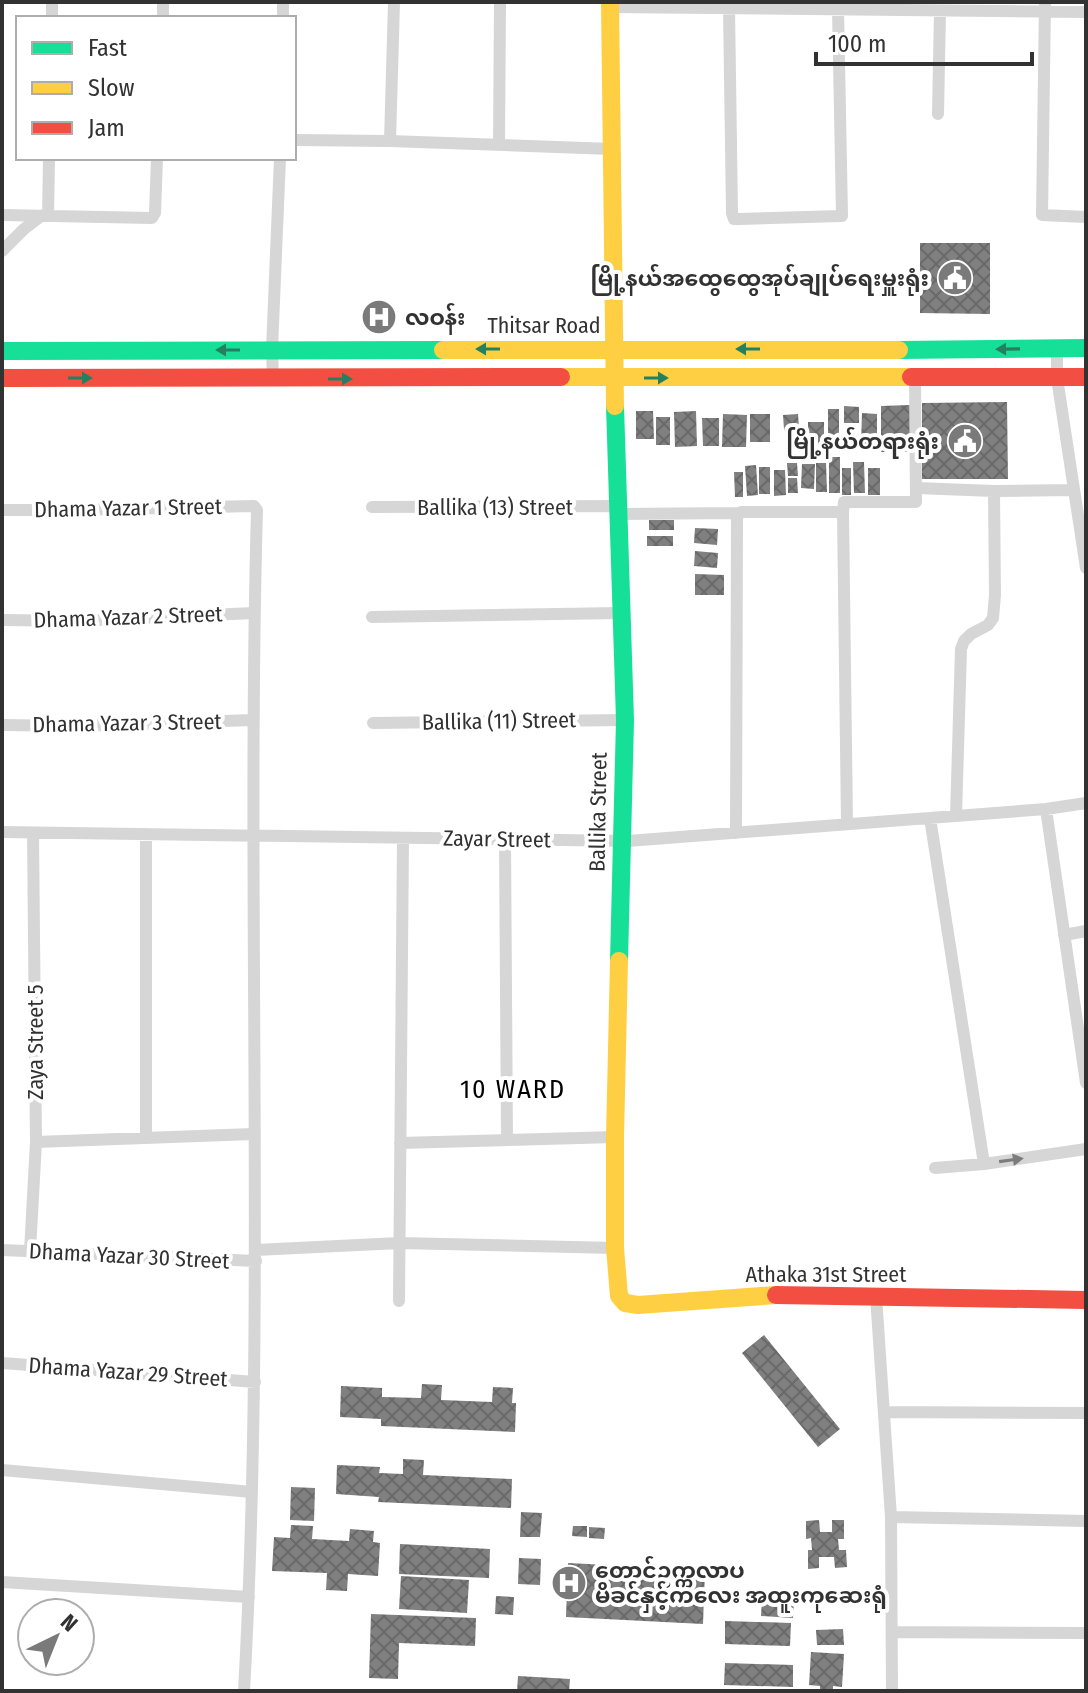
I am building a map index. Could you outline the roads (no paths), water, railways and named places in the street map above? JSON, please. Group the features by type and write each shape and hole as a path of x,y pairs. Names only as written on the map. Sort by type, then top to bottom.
{"main road":[{"name":"Ballika Street","path":"610,4 614,378 625,720 615,1248"},
{"name":"Thitsar Road","path":"2,351 1086,348"},
{"path":"955,350 955,378"},
{"path":"2,378 1086,377"},
{"name":"Athaka 31st Street","path":"615,1248 619,1296 625,1303 638,1305 778,1295 1086,1300"}],"street":[{"path":"390,141 394,2"},
{"path":"499,145 500,2"},
{"path":"610,4 940,11 1045,6 1086,12"},
{"path":"1045,6 1042,215 1086,217"},
{"path":"729,8 734,219 842,216 838,9"},
{"path":"938,114 940,11"},
{"path":"296,140 612,149"},
{"path":"44,216 49,160"},
{"path":"2,215 152,218 155,213 157,160"},
{"path":"273,379 280,160"},
{"path":"2,251 24,229 44,216"},
{"path":"1057,348 1057,378 1083,532 1086,568"},
{"path":"915,378 916,488 1074,490"},
{"name":"Ballika (13) Street","path":"372,507 843,512 844,502 916,502 916,488"},
{"path":"956,816 961,649 971,634 988,625 993,618 994,491"},
{"name":"Dhama Yazar 1 Street","path":"2,510 254,506 257,510 254,613"},
{"path":"843,512 847,824"},
{"path":"736,833 739,513"},
{"path":"244,1691 255,1382 254,613"},
{"name":"Dhama Yazar 2 Street","path":"2,620 75,621 254,613"},
{"path":"372,617 621,613"},
{"name":"Dhama Yazar 3 Street","path":"2,725 76,726 253,720"},
{"name":"Ballika (11) Street","path":"373,723 625,720"},
{"name":"Zayar Street","path":"2,832 628,841 1046,809 1086,803"},
{"path":"1046,809 1086,1083"},
{"path":"930,818 984,1164"},
{"name":"Zaya Street 5","path":"30,1251 36,1142 33,833"},
{"path":"146,834 146,1138"},
{"path":"399,1301 403,838"},
{"path":"505,839 507,1139"},
{"path":"1064,935 1086,931"},
{"path":"36,1142 253,1134"},
{"path":"400,1143 615,1137"},
{"path":"935,1168 1086,1149"},
{"name":"Dhama Yazar 30 Street","path":"2,1250 256,1256 399,1243 615,1248"},
{"path":"876,1296 891,1517 892,1691"},
{"name":"Dhama Yazar 29 Street","path":"2,1363 255,1382"},
{"path":"884,1412 1086,1413"},
{"path":"2,1470 252,1492"},
{"path":"891,1517 1086,1521"},
{"path":"2,1582 249,1597"},
{"path":"892,1632 1086,1633"}],"place":[{"name":"မြို့နယ်အထွေထွေအုပ်ချုပ်ရေးမှူးရုံး","path":"955,278"},
{"name":"လဝန်း","path":"379,317"},
{"name":"မြို့နယ်တရားရုံး","path":"965,441"},
{"name":"တောင်ဥက္ကလာပ မိခင်နှင့်ကလေး အထူးကုဆေးရုံ","path":"569,1583"}],"district":[{"name":"10 WARD","path":"513,1089"}]}
